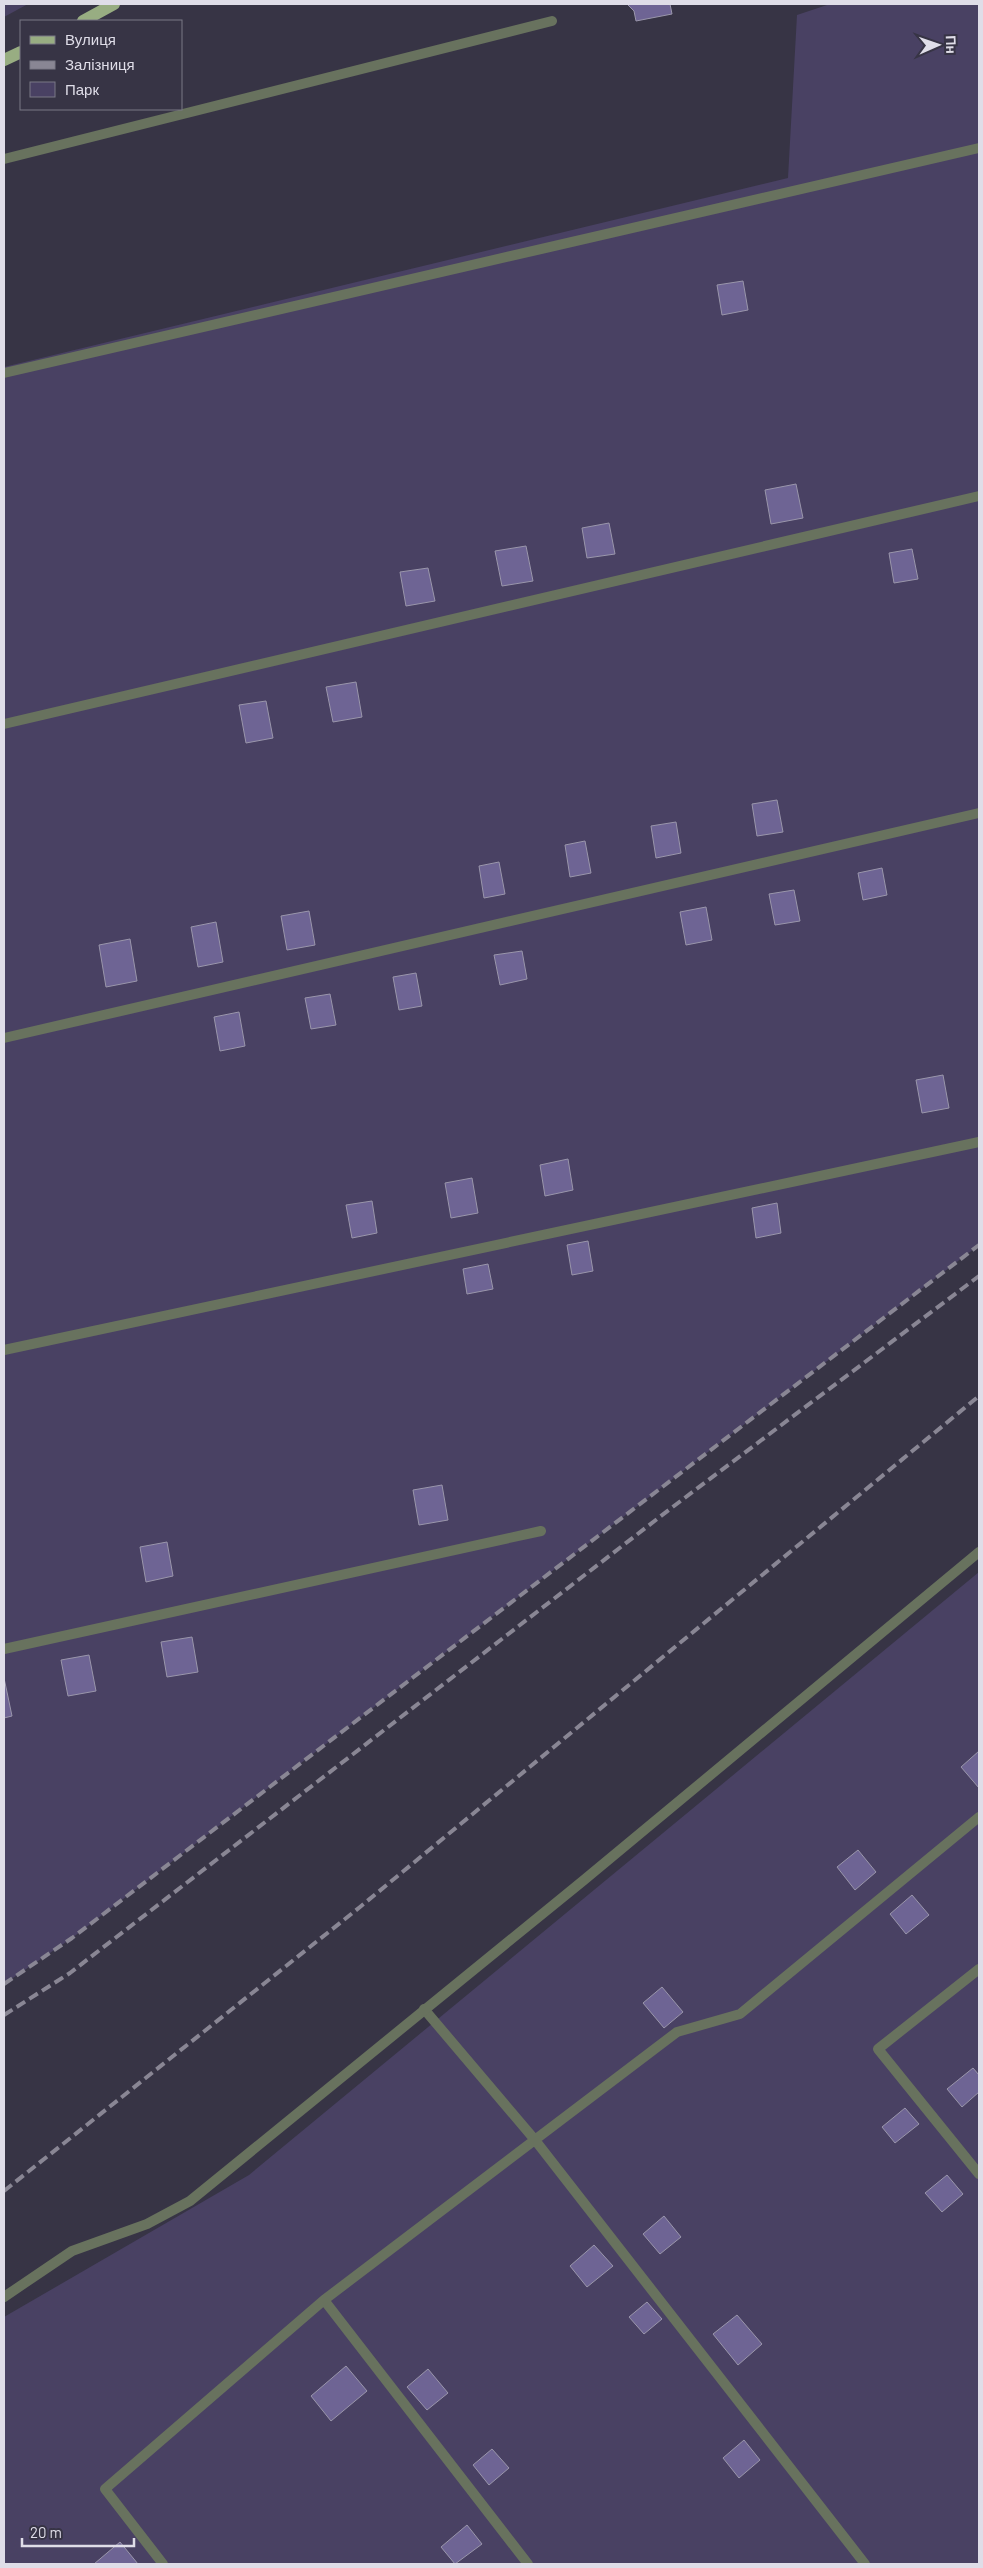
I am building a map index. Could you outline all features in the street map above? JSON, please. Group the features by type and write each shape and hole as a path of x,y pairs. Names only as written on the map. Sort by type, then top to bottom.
{"main road":[{"path":"85,20 114,4"},
{"path":"4,60 20,52"}],"street":[{"path":"4,159 552,21"},
{"path":"4,373 979,148"},
{"path":"4,724 979,496"},
{"path":"4,1038 979,814"},
{"path":"4,1350 979,1142"},
{"path":"4,1649 541,1531"},
{"path":"4,2297 72,2251 147,2224 190,2201 424,2008 584,1880 979,1552"},
{"path":"163,2564 105,2489 324,2300 677,2032 740,2014 979,1817"},
{"path":"979,1969 878,2049 979,2174"},
{"path":"424,2008 535,2140 866,2564"},
{"path":"324,2300 528,2564"}],"green space":[{"path":"4,4 28,4 4,17"},
{"path":"830,4 979,4 979,1245 72,1938 4,1984 4,367 788,178 797,15"},
{"path":"979,1572 979,2564 4,2564 4,2317 249,2175"}],"building":[{"path":"627,4 670,4 672,14 636,21 634,11"},
{"path":"743,281 748,310 722,315 717,285"},
{"path":"796,484 803,518 771,524 765,490"},
{"path":"609,523 615,554 587,558 582,528"},
{"path":"526,546 533,581 502,586 495,551"},
{"path":"912,549 918,579 894,583 889,553"},
{"path":"428,568 435,601 406,606 400,572"},
{"path":"356,682 362,717 333,722 326,687"},
{"path":"266,701 273,738 246,743 239,705"},
{"path":"777,800 783,832 757,836 752,804"},
{"path":"676,822 681,853 656,858 651,826"},
{"path":"585,841 591,873 570,877 565,845"},
{"path":"499,862 505,894 484,898 479,866"},
{"path":"882,868 887,895 863,900 858,873"},
{"path":"794,890 800,921 775,925 769,894"},
{"path":"706,907 712,940 686,945 680,912"},
{"path":"309,911 315,945 287,950 281,916"},
{"path":"216,922 223,962 198,967 191,927"},
{"path":"130,939 137,981 106,987 99,945"},
{"path":"522,951 527,979 500,985 494,955"},
{"path":"416,973 422,1006 399,1010 393,977"},
{"path":"330,994 336,1025 311,1029 305,998"},
{"path":"239,1012 245,1046 220,1051 214,1017"},
{"path":"943,1075 949,1108 922,1113 916,1080"},
{"path":"568,1159 573,1190 545,1196 540,1165"},
{"path":"472,1178 478,1213 451,1218 445,1183"},
{"path":"372,1201 377,1233 352,1238 346,1205"},
{"path":"777,1203 781,1233 756,1238 752,1208"},
{"path":"588,1241 593,1271 572,1275 567,1245"},
{"path":"488,1264 493,1289 467,1294 463,1269"},
{"path":"442,1485 448,1520 419,1525 413,1490"},
{"path":"167,1542 173,1576 146,1582 140,1547"},
{"path":"192,1637 198,1672 167,1677 161,1642"},
{"path":"89,1655 96,1691 68,1696 61,1660"},
{"path":"4,1678 12,1716 4,1718"},
{"path":"979,1751 979,1788 961,1767"},
{"path":"858,1850 876,1872 855,1890 837,1867"},
{"path":"912,1895 929,1915 906,1934 890,1914"},
{"path":"662,1987 683,2012 664,2028 643,2003"},
{"path":"973,2068 979,2075 979,2092 962,2107 947,2089"},
{"path":"905,2108 919,2124 895,2143 882,2127"},
{"path":"947,2175 963,2194 942,2212 925,2193"},
{"path":"664,2216 681,2237 660,2254 643,2234"},
{"path":"594,2245 613,2266 587,2287 570,2266"},
{"path":"647,2302 662,2319 644,2334 629,2317"},
{"path":"737,2315 762,2344 738,2365 713,2334"},
{"path":"346,2366 367,2391 331,2421 311,2396"},
{"path":"428,2369 448,2393 427,2410 407,2387"},
{"path":"744,2440 760,2460 739,2478 723,2458"},
{"path":"492,2449 509,2468 489,2485 473,2465"},
{"path":"467,2525 482,2544 455,2564 441,2547"},
{"path":"120,2542 138,2564 94,2564"}],"railway":[{"path":"4,1984 72,1938 979,1245"},
{"path":"4,2015 70,1973 670,1509 979,1276"},
{"path":"4,2191 360,1907 979,1396"}]}
